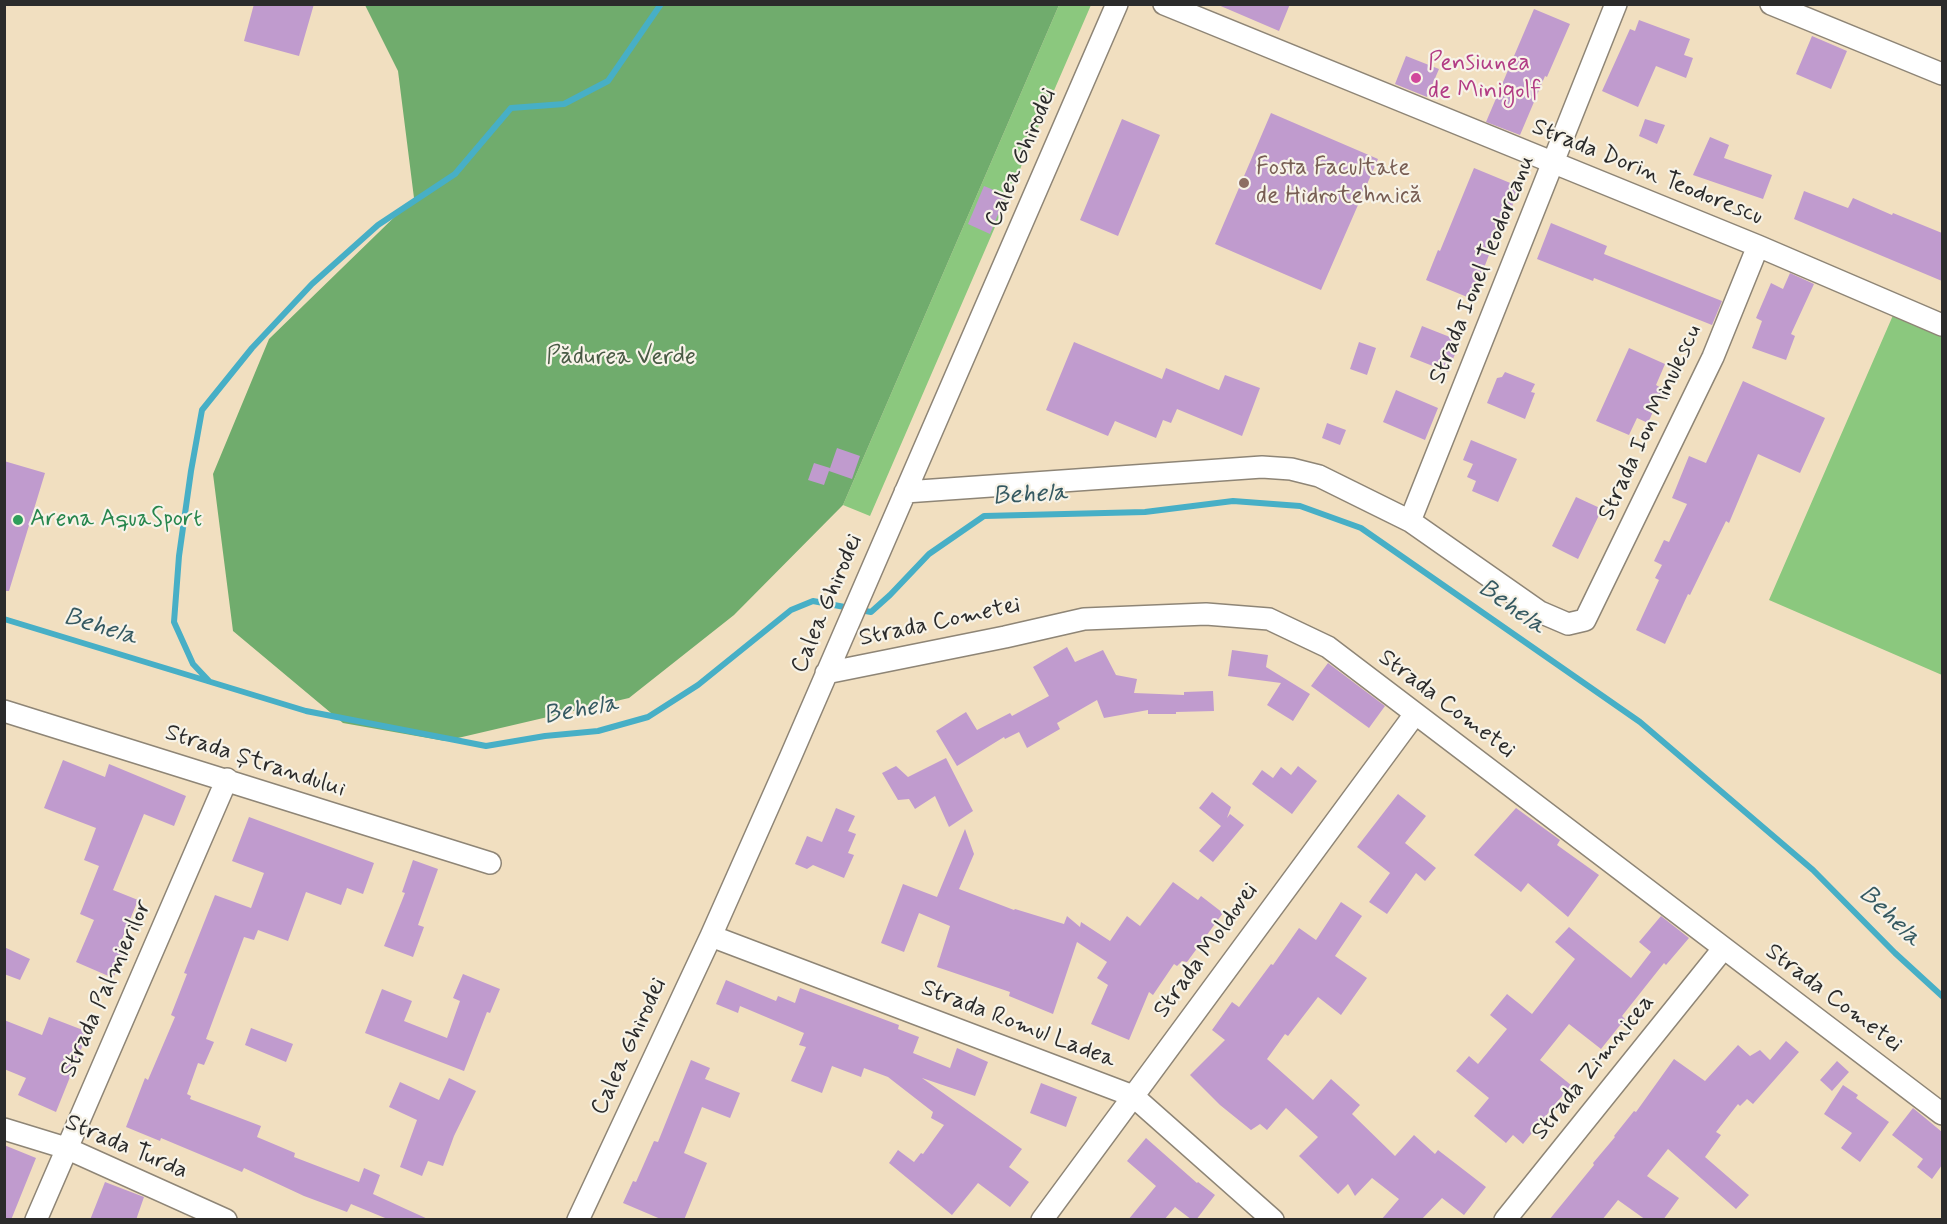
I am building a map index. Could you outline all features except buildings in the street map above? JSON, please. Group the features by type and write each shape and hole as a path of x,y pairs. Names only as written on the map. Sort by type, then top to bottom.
{"street":[{"name":"Calea Ghirodei","path":"578,1220 711,936 1117,4"},
{"name":"Strada Dorin Teodorescu","path":"1164,4 1758,246 1942,325"},
{"name":"Strada Ionel Teodoreanu","path":"1410,521 1616,4"},
{"path":"1772,4 1942,74"},
{"name":"Strada Ion Minulescu","path":"1410,521 1540,612 1568,624 1585,620 1713,357 1758,246"},
{"path":"905,492 1262,467 1291,469 1319,476 1410,521"},
{"name":"Strada Cometei","path":"826,673 1084,619 1206,614 1269,619 1328,647 1942,1114"},
{"name":"Strada Ștrandului","path":"4,711 490,863"},
{"name":"Strada Moldovei","path":"1042,1220 1414,714"},
{"name":"Strada Palmierilor","path":"36,1220 227,779"},
{"name":"Strada Romul Ladea","path":"711,936 1132,1096 1273,1220"},
{"name":"Strada Zimnicea","path":"1505,1220 1723,949"},
{"name":"Strada Turda","path":"4,1129 66,1148 226,1220"}],"green space":[{"name":"Pădurea Verde","path":"365,5 1059,5 843,505 734,615 629,698 445,741 343,723 233,631 213,474 269,339 414,198 398,71"},
{"path":"1059,5 1091,5 870,516 843,505"},
{"path":"1894,313 1942,334 1942,675 1769,600"}],"waterway":[{"path":"209,681 193,664 174,622 179,556 202,410 252,348 312,284 378,225 455,174 511,108 564,104 608,81 661,4"},
{"name":"Behela","path":"4,619 306,711 486,746 545,736 598,731 648,717 698,685 791,610 813,601 871,612 929,554 984,516 1145,512 1233,501 1300,506 1361,528 1640,722 1813,870 1895,953 1942,996"}],"place":[{"name":"Pensiunea de Minigolf","path":"1416,78"},
{"name":"Fosta Facultate de Hidrotehnică","path":"1244,183"},
{"name":"Arena AquaSport","path":"18,520"}]}
